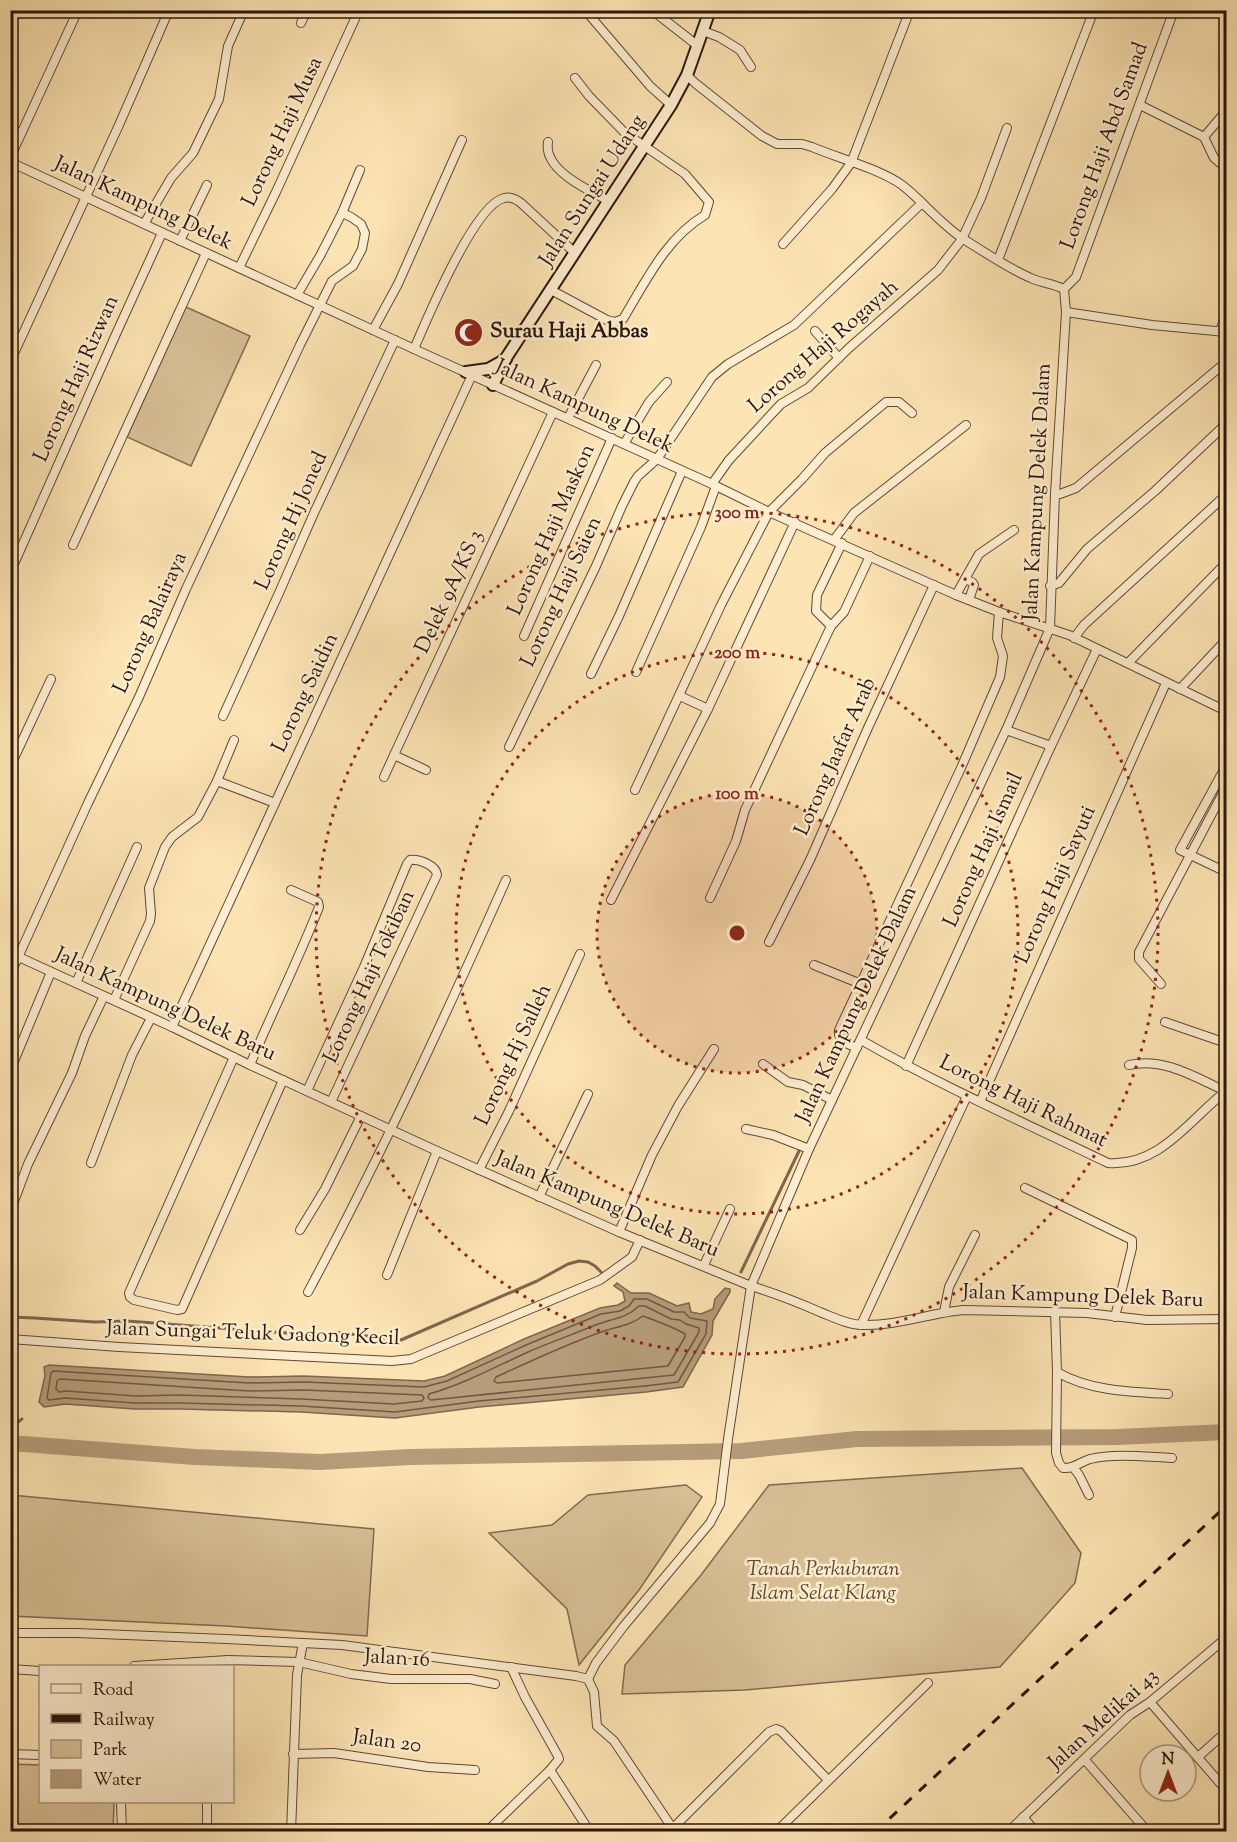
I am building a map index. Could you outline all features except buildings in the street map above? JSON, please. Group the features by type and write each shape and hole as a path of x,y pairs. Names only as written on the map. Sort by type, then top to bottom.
{"street":[{"path":"10,158 78,10"},
{"path":"10,362 120,125 169,10"},
{"path":"144,224 171,178 193,153 219,99 228,46 244,10"},
{"path":"301,23 307,10"},
{"name":"Lorong Haji Musa","path":"239,268 359,10"},
{"path":"585,10 650,86 671,105"},
{"path":"652,10 698,46"},
{"name":"Jalan Sungai Udang","path":"493,385 507,358 671,105 687,75 710,10"},
{"path":"783,244 832,189 851,163 910,10"},
{"path":"998,260 1094,10"},
{"name":"Lorong Haji Abd Samad","path":"1064,289 1076,277 1174,10"},
{"path":"703,31 719,37 740,50 751,67"},
{"path":"687,75 762,136 777,144 802,144 812,147 884,175 902,185 962,238 1035,280 1064,289"},
{"path":"551,290 607,320 615,322 623,319 666,249 689,224 705,214 709,202 685,174 624,132 575,78"},
{"path":"1140,105 1204,137 1214,158 1227,168"},
{"path":"1204,137 1227,111"},
{"name":"Lorong Haji Rogayah","path":"636,672 700,527 714,485 729,460 781,404 808,387 938,270 962,238 981,198 1007,128"},
{"path":"374,330 398,284 462,140"},
{"path":"548,142 547,151 552,164 589,191 609,201"},
{"name":"Jalan Kampung Delek","path":"10,162 770,512 969,600 1074,638 1227,711"},
{"path":"297,295 342,213 360,170"},
{"path":"180,241 207,185"},
{"path":"414,349 466,240 492,204 503,198 513,197 575,254"},
{"name":"Lorong Haji Saien","path":"509,747 638,476 657,459 712,377 728,364 794,325 922,203"},
{"name":"Lorong Balairaya","path":"10,975 88,802 139,697 186,589 320,305 332,281 353,267 362,249 364,233 361,224 342,213"},
{"name":"Lorong Haji Rizwan","path":"10,573 162,233"},
{"path":"74,544 206,253"},
{"name":"Jalan Kampung Delek Dalam","path":"588,1679 596,1663 623,1627 710,1523 720,1504 751,1286 832,1100 852,1046 861,1040 1006,730 1050,628 1050,586 1066,312 1064,289"},
{"path":"1066,312 1152,325 1223,332 1227,313"},
{"path":"815,331 839,358"},
{"name":"Lorong Hj Joned","path":"223,716 395,340"},
{"path":"469,374 488,369 507,358"},
{"path":"1055,494 1076,488 1227,362"},
{"path":"568,418 597,365"},
{"name":"Lorong Saidin","path":"172,1027 469,374"},
{"path":"624,444 649,402 667,382"},
{"path":"635,790 721,605 770,512 825,453 886,402 899,402 912,413"},
{"name":"Delek 9A/KS 3","path":"384,777 554,412"},
{"path":"1050,586 1059,583 1087,549 1155,491 1227,424"},
{"path":"831,626 816,611 817,595 838,542 854,513 966,425"},
{"name":"Lorong Haji Maskon","path":"524,636 612,438"},
{"path":"591,674 619,616 682,471"},
{"path":"1074,638 1084,625 1227,495"},
{"path":"611,900 708,709 795,522"},
{"path":"957,595 979,554 1014,530"},
{"path":"710,898 736,841 744,810 831,626 844,612 870,556"},
{"path":"1128,663 1227,563"},
{"path":"965,579 974,585 969,600"},
{"name":"Lorong Jaafar Arab","path":"769,942 810,860 934,585"},
{"path":"852,1046 840,1039 838,1035 961,768 1000,677 1003,656 997,638 999,612"},
{"path":"1180,689 1227,640"},
{"name":"Lorong Haji Ismail","path":"906,1066 1097,649"},
{"path":"10,767 51,679"},
{"name":"Lorong Haji Sayuti","path":"980,1102 1166,683"},
{"path":"680,696 708,709"},
{"path":"1006,730 1051,746"},
{"path":"114,1000 150,921 149,888 165,847 172,837 198,817 217,781 234,740"},
{"path":"394,755 426,770"},
{"path":"1227,766 1180,850 1227,872"},
{"path":"217,781 275,803"},
{"path":"1161,984 1139,959 1139,952 1227,787"},
{"path":"75,983 137,847"},
{"name":"Lorong Haji Tokiban","path":"307,1091 364,967 407,864 410,860 415,859 434,867 437,875 331,1102"},
{"path":"308,1292 372,1169 506,880"},
{"path":"250,1065 269,1018 299,958 319,907 318,902 291,890"},
{"name":"Jalan Kampung Delek Baru","path":"10,953 539,1197 751,1286 840,1320 861,1325 876,1325 963,1310 1055,1311 1147,1320 1227,1320"},
{"name":"Lorong Hj Salleh","path":"479,1170 514,1101 580,954"},
{"path":"814,965 861,984"},
{"path":"10,1071 51,972"},
{"path":"13,1204 28,1164 72,1073 85,1036 104,996"},
{"path":"91,1163 132,1055 151,1018"},
{"path":"1165,1022 1227,1043"},
{"name":"Lorong Haji Rahmat","path":"861,1040 906,1066 1108,1163 1129,1163 1168,1144 1226,1091"},
{"path":"619,1232 652,1155 678,1106 714,1049"},
{"path":"234,1057 129,1293 130,1298 134,1300 177,1310 182,1308 284,1080"},
{"path":"1129,1065 1149,1063 1165,1065 1226,1091"},
{"path":"763,1064 789,1082 803,1085 832,1100"},
{"path":"539,1197 588,1094"},
{"path":"861,1325 967,1096"},
{"path":"300,1230 325,1189 361,1116"},
{"path":"746,1130 773,1135 809,1149"},
{"path":"387,1275 437,1151"},
{"path":"1025,1188 1132,1240 1115,1317"},
{"path":"704,1265 730,1209"},
{"path":"944,1312 949,1287 975,1235"},
{"name":"Jalan Sungai Teluk Gadong Kecil","path":"10,1339 392,1361 411,1359 600,1280 632,1257 640,1240"},
{"path":"1055,1311 1056,1454 1059,1463 1063,1468 1073,1467 1089,1459 1172,1458"},
{"path":"1057,1372 1071,1380 1088,1384 1130,1392 1168,1394"},
{"path":"1073,1467 1089,1495"},
{"path":"10,1633 97,1634 303,1643 381,1649 588,1679 594,1692 597,1726 614,1741 674,1830 769,1732 776,1729 781,1731 828,1780"},
{"name":"Jalan Melikai 43","path":"1008,1832 1130,1715 1226,1640"},
{"path":"291,1832 293,1754 299,1662 303,1643"},
{"name":"Jalan 16","path":"172,1665 299,1662 351,1674 391,1679 470,1679 495,1684"},
{"path":"486,1832 559,1759 525,1697 512,1667"},
{"path":"10,1670 39,1671"},
{"path":"776,1832 928,1683"},
{"path":"1150,1701 1186,1743"},
{"path":"1227,1732 1198,1757 1227,1790"},
{"name":"Jalan 20","path":"293,1754 334,1753 428,1767 475,1770"},
{"path":"10,1754 39,1755"},
{"path":"1085,1760 1148,1832"},
{"path":"550,1770 591,1832"},
{"path":"121,1803 122,1832"},
{"path":"207,1803 207,1832"},
{"path":"1023,1817 1036,1832"}],"green space":[{"path":"186,307 250,336 191,466 127,437"},
{"name":"Tanah Perkuburan Islam Selat Klang","path":"1022,1468 1081,1553 1075,1583 1000,1667 745,1690 622,1694 625,1665 701,1575 769,1485"},
{"path":"686,1485 702,1497 639,1590 579,1665 567,1609 489,1533 552,1525 588,1495"},
{"path":"11,1495 374,1529 367,1636 226,1626 11,1616"},
{"path":"11,1764 39,1765 39,1803 114,1803 113,1831 11,1831"}],"water":[{"path":"617,1283 631,1293 649,1293 677,1306 689,1303 691,1312 701,1314 713,1309 715,1299 725,1288 730,1289 713,1321 712,1335 683,1387 479,1407 395,1418 301,1412 135,1409 65,1404 44,1407 39,1402 45,1376 44,1367 49,1365 249,1377 304,1376 424,1381 445,1376 524,1339 600,1308 618,1305 625,1301 623,1292 614,1286"}],"waterway":[{"path":"741,1272 799,1151"},
{"path":"10,1317 95,1322 127,1321 313,1335 333,1332 401,1340 537,1281 568,1264 579,1261 588,1262 601,1272"},
{"path":"10,1428 22,1419"},
{"path":"10,1443 195,1457 320,1462 410,1457 741,1451 857,1439 1118,1437 1226,1432"}],"railway":[{"path":"875,1832 1226,1506"}],"place":[{"name":"Surau Haji Abbas","path":"469,332"}]}
